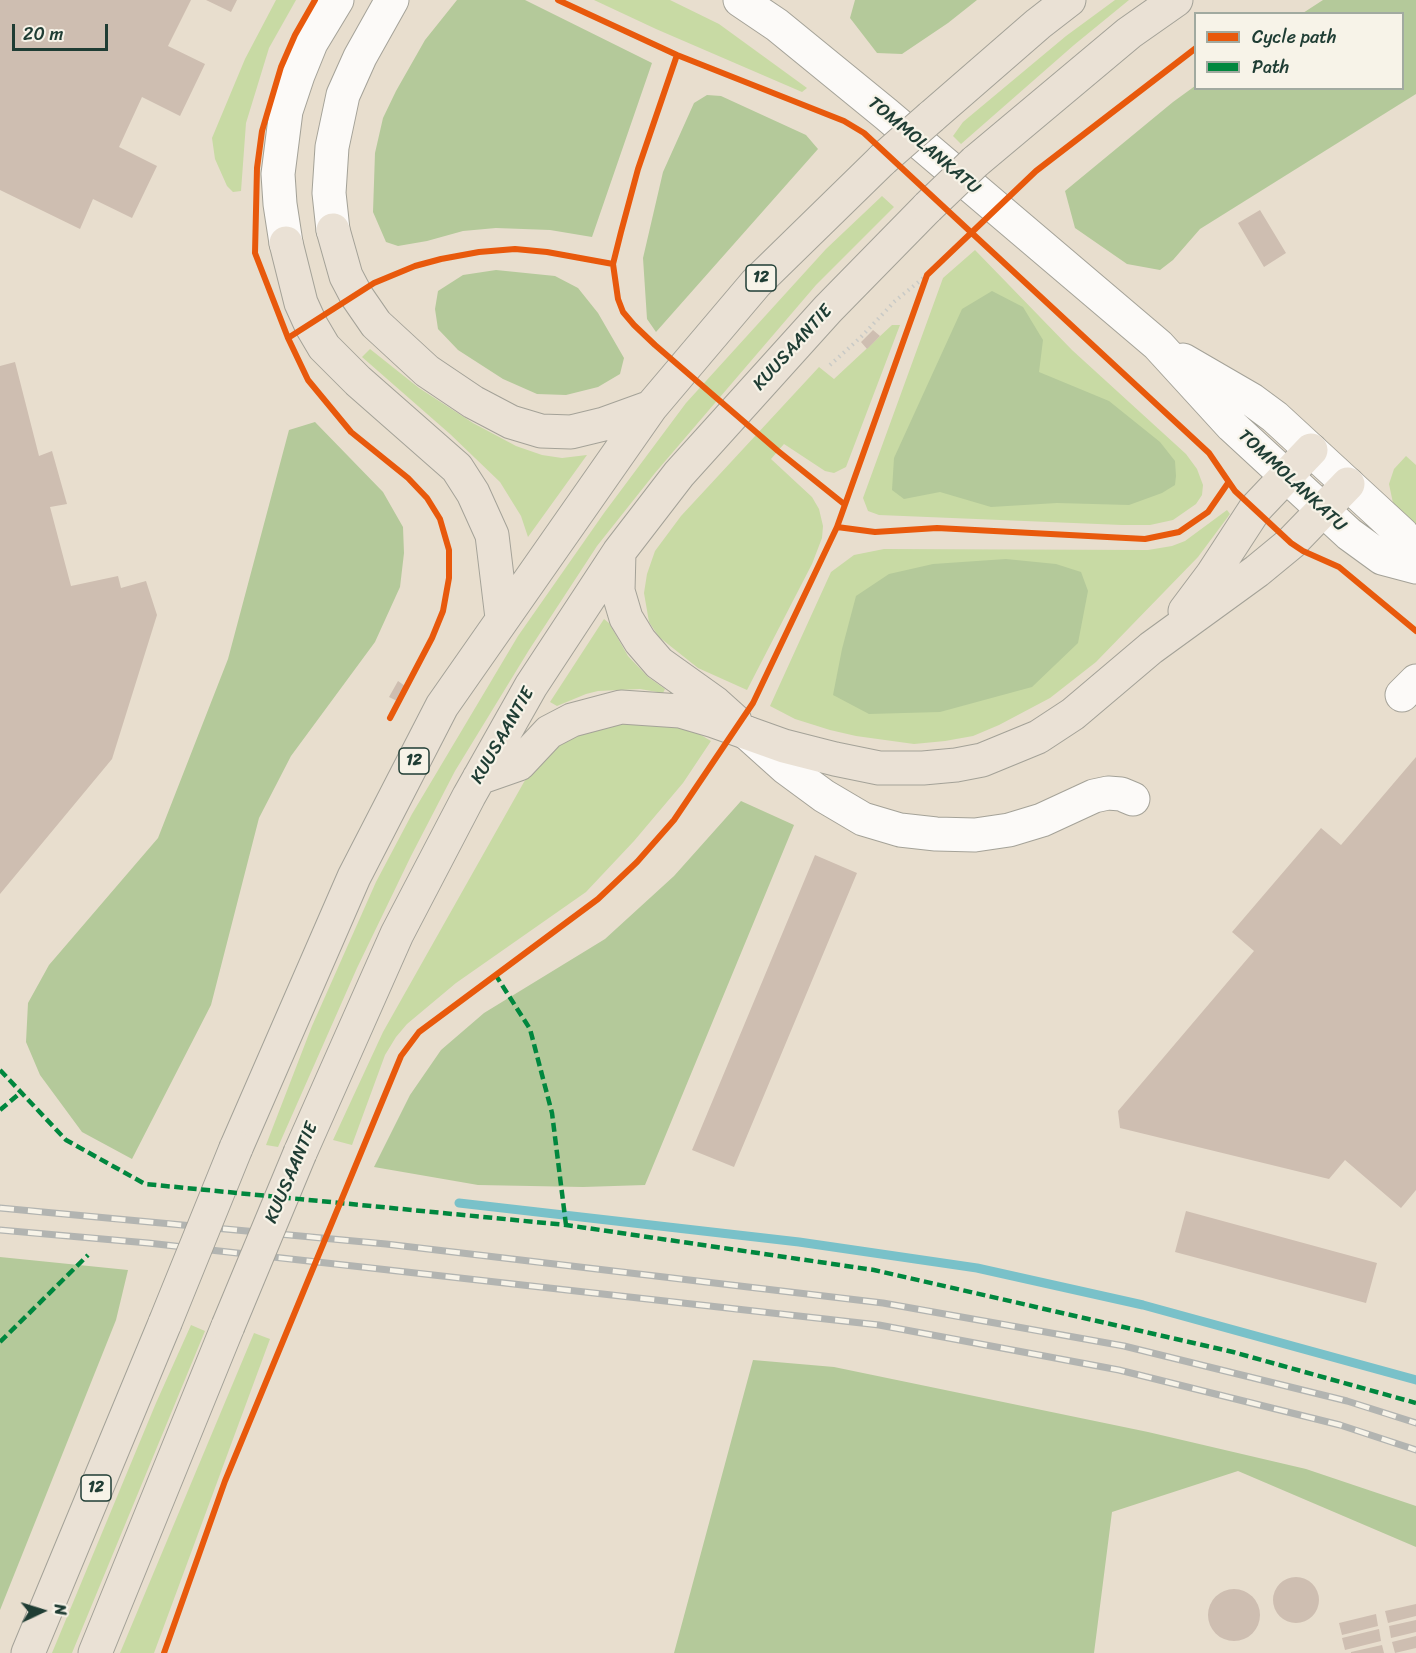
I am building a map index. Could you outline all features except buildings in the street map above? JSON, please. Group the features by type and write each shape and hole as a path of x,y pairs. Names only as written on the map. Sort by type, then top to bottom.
{"main road":[{"name":"12","path":"28,1653 236,1148 354,877 442,706 651,406 756,283 883,159 1038,24 1069,0"},
{"name":"KUUSAANTIE","path":"95,1653 300,1153 397,934 479,778 531,687 619,552 679,474 828,309 928,207 975,162 1129,33 1176,0"},
{"path":"333,230 346,276 376,324 427,371 473,402 512,422 541,431 571,432 604,424 651,406"},
{"path":"286,243 301,303 324,346 358,381 457,468 473,493 492,535 502,618"},
{"path":"1152,648 1187,609 1212,575 1247,519 1285,475 1311,450"},
{"path":"479,778 519,764 549,732 572,720 621,707 680,711 784,746 879,768 923,768 982,760 1038,737 1073,714 1152,648 1257,571 1291,543 1348,484"},
{"path":"619,552 618,591 626,618 640,641 659,663 715,703 747,733"}],"street":[{"path":"286,243 278,174 286,111 297,75 311,43 337,0"},
{"path":"333,230 329,193 332,147 343,95 360,57 392,0"},
{"name":"TOMMOLANKATU","path":"740,0 777,25 886,114 1158,345 1232,426 1349,534 1382,558 1416,565"},
{"name":"TOMMOLANKATU","path":"1158,345 1252,400 1275,417 1402,534 1416,565"},
{"path":"747,733 786,768 824,796 862,819 900,830 965,835 1009,830 1042,820 1094,796 1108,793 1120,794 1133,799"}],"path":[{"path":"830,364 861,337 895,301 935,268"},
{"path":"923,286 927,275"},
{"path":"308,381 351,432 408,478 427,498 440,519 449,550 449,578 443,611 432,638 390,718"}],"green space":[{"path":"276,0 296,0 269,48 246,123 241,191 233,192 227,186 215,159 212,138 245,59"},
{"path":"457,0 525,0 652,63 592,237 550,230 496,228 463,231 398,246 386,242 373,212 375,153 383,118 425,40"},
{"path":"594,0 670,0 719,24 807,88 802,92"},
{"path":"855,0 977,0 902,54 877,53 850,18"},
{"path":"1115,0 1129,0 961,144 953,136 963,122 1066,36"},
{"path":"1323,0 1416,0 1416,94 1200,229 1173,260 1160,270 1127,264 1075,228 1065,191 1194,87 1194,90 1404,90 1404,12 1305,12"},
{"path":"707,95 721,96 806,135 818,149 656,332 647,319 643,258 663,172 694,103"},
{"path":"882,196 894,207 816,285 655,473 597,546 529,650 455,771 411,856 357,968 278,1147 266,1145 312,1026 376,882 412,814 518,636 604,513 686,403 826,249"},
{"path":"975,250 1072,350 1186,454 1197,469 1203,485 1202,495 1196,504 1173,520 1150,525 879,515 868,511 863,498 943,278"},
{"path":"496,270 555,276 578,288 598,313 624,358 620,374 598,387 566,395 537,394 503,379 458,350 438,329 435,309 438,291 463,275"},
{"path":"992,291 1023,307 1043,340 1039,372 1109,401 1160,442 1175,461 1175,485 1162,493 1129,505 1057,503 991,507 940,492 904,499 892,490 894,458 962,309"},
{"path":"892,325 900,325 846,467 834,473 825,471 784,444 771,459 812,497 819,509 823,526 822,538 812,564 747,690 698,668 659,637 649,622 644,593 647,574 655,551 681,516 819,367 834,379"},
{"path":"370,349 419,388 473,423 516,446 542,455 562,458 587,455 528,537 521,516 500,482 450,434 362,357"},
{"path":"315,422 383,492 403,527 404,553 400,587 375,642 291,756 259,818 211,1005 132,1159 82,1132 40,1075 26,1042 28,1003 49,965 158,838 228,659 289,430"},
{"path":"1406,456 1416,465 1416,525 1393,503 1389,484 1394,469"},
{"path":"1227,510 1230,514 1198,557 1096,662 1050,698 999,725 973,736 914,744 830,730 795,719 770,706 831,572 854,555 884,549 1148,550 1185,541"},
{"path":"1006,559 1056,564 1081,572 1088,591 1078,643 1032,687 940,712 869,714 833,695 856,596 889,574 933,564"},
{"path":"604,619 609,623 628,656 648,677 665,689 663,693 640,689 598,691 557,706 550,702"},
{"path":"630,720 689,728 711,741 683,783 634,841 586,892 456,983 407,1024 385,1055 352,1145 333,1140 383,1032 524,782 541,758 584,730"},
{"path":"741,801 794,825 645,1185 583,1187 478,1185 374,1167 410,1095 441,1050 484,1013 605,939 674,876"},
{"path":"0,1257 128,1270 116,1320 0,1610"},
{"path":"191,1325 205,1331 72,1653 52,1653 156,1403"},
{"path":"254,1333 270,1339 154,1653 120,1653"},
{"path":"753,1360 834,1367 1148,1432 1306,1469 1416,1506 1416,1547 1238,1471 1112,1512 1094,1653 674,1653"}],"waterway":[{"path":"459,1203 799,1242 977,1268 1143,1305 1416,1380"}],"railway":[{"path":"0,1208 386,1244 883,1303 1124,1346 1347,1401 1416,1423"},
{"path":"0,1230 148,1243 879,1325 1119,1370 1340,1425 1416,1450"}],"marked path":[{"path":"495,974 530,1029 552,1113 566,1225"},
{"path":"0,1070 66,1140 145,1184 566,1225 874,1270 1233,1352 1416,1403"},
{"path":"0,1110 20,1093"},
{"path":"0,1342 88,1255"}],"cycle path":[{"path":"315,0 295,35 281,67 262,131 257,168 255,253 288,338 308,380 351,432 408,478 427,498 440,519 449,550 449,578 443,611 432,638 390,718"},
{"path":"558,0 677,55 844,121 864,133 1209,453 1235,491 1291,543 1339,567 1416,631"},
{"path":"164,1653 225,1481 401,1056 419,1032 598,899 637,862 674,820 753,703 837,527 927,275 1036,171 1194,50"},
{"path":"677,55 638,169 613,264 618,299 623,312 655,345 778,451 844,504"},
{"path":"288,338 374,283 415,266 441,259 479,252 515,249 547,252 613,264"},
{"path":"837,527 875,532 937,528 1145,539 1179,532 1208,512 1228,483"}]}
